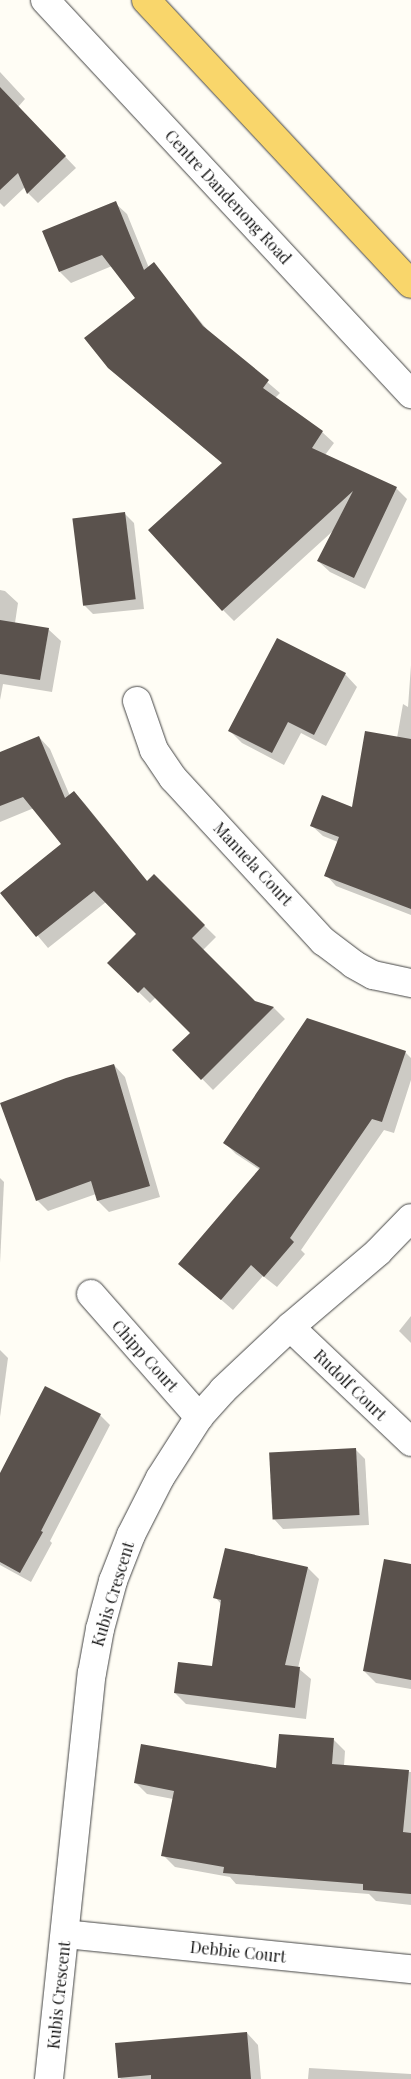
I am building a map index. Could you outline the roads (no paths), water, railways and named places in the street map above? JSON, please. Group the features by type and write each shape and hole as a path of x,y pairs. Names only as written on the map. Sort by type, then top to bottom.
{"main road":[{"path":"146,0 411,284"}],"street":[{"name":"Centre Dandenong Road","path":"45,0 411,394"},
{"name":"Manuela Court","path":"137,701 154,750 173,778 323,941 353,964 373,975 411,983"},
{"name":"Kubis Crescent","path":"50,2079 86,1712 100,1629 113,1582 131,1535 160,1478 199,1417 223,1390 290,1327 378,1252 411,1218"},
{"name":"Chipp Court","path":"91,1294 199,1417"},
{"name":"Rudolf Court","path":"290,1327 411,1442"},
{"name":"Debbie Court","path":"65,1934 411,1969"}]}
